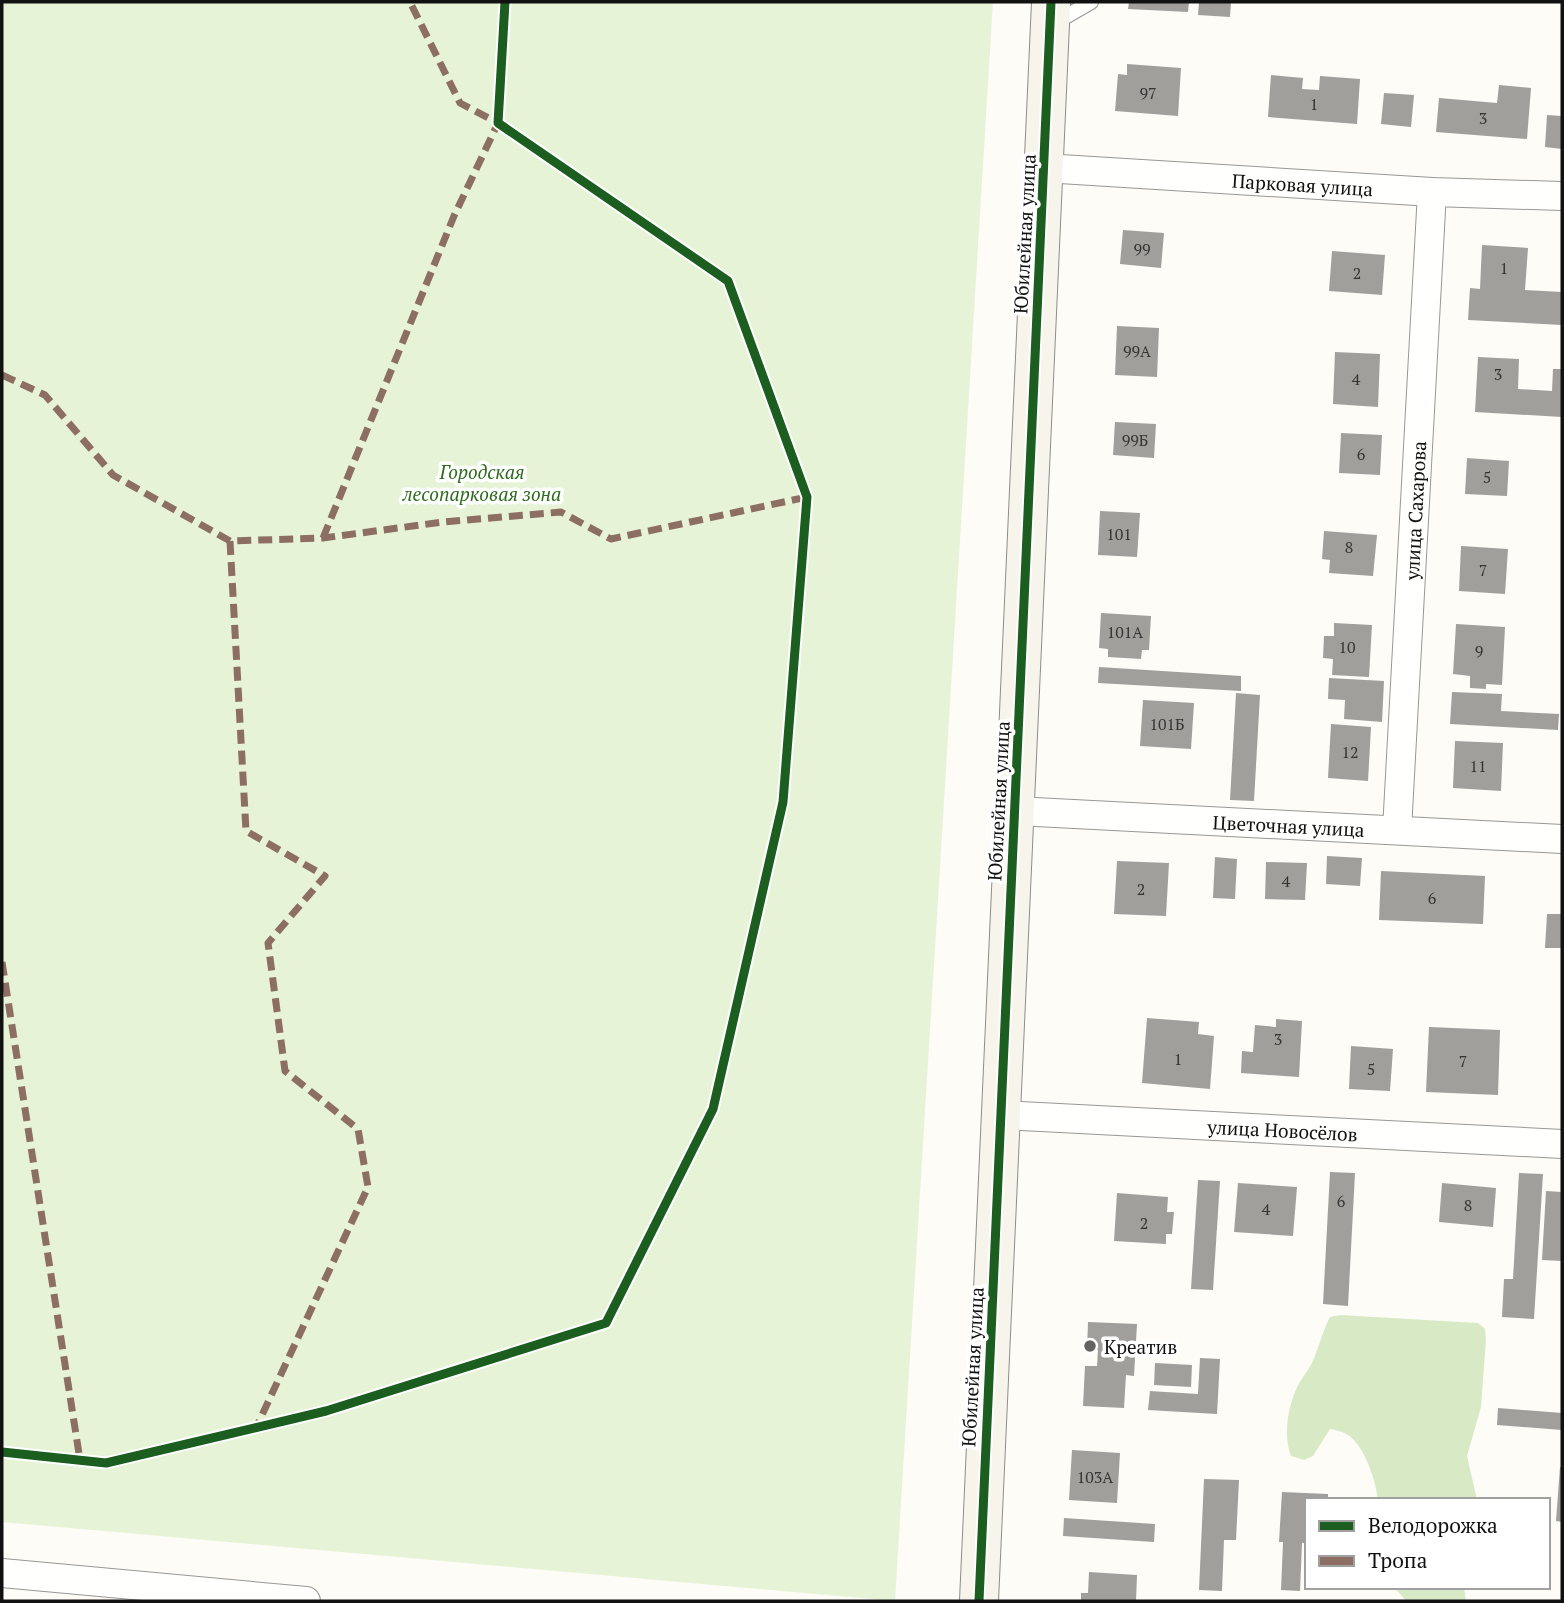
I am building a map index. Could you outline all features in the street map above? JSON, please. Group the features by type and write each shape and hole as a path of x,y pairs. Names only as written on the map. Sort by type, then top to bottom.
{"street":[{"name":"Юбилейная улица","path":"979,1601 1051,14"},
{"name":"Парковая улица","path":"1044,168 1432,192 1562,196"},
{"name":"улица Сахарова","path":"1397,830 1432,192"},
{"name":"Цветочная улица","path":"1014,811 1562,839"},
{"name":"улица Новосёлов","path":"1001,1115 1562,1144"},
{"path":"2,1573 306,1601"}],"lane":[{"path":"1051,14 1091,2"}],"green space":[{"name":"Городская лесопарковая зона","path":"2,2 993,2 895,1601 2,1522"},
{"path":"1340,1315 1478,1323 1485,1329 1481,1407 1467,1456 1477,1498 1378,1498 1364,1454 1352,1439 1336,1430 1330,1429 1313,1456 1304,1460 1291,1456 1287,1430 1289,1412 1294,1395 1312,1363 1330,1317"},
{"path":"1396,1589 1464,1589 1466,1601 1406,1601"}],"building":[{"path":"1129,2 1189,2 1188,12 1128,9"},
{"path":"1199,2 1231,2 1230,17 1198,15"},
{"path":"1127,64 1181,68 1178,116 1115,111 1118,74 1127,75"},
{"path":"1271,75 1303,78 1302,89 1319,90 1320,76 1360,79 1357,124 1268,117"},
{"path":"1499,85 1531,88 1527,139 1436,132 1439,98 1497,103"},
{"path":"1384,93 1414,95 1411,127 1381,124"},
{"path":"1547,115 1562,116 1562,149 1545,147"},
{"path":"1123,230 1164,233 1161,268 1120,264"},
{"path":"1482,245 1528,248 1525,290 1562,292 1562,325 1468,320 1470,288 1480,289"},
{"path":"1332,251 1385,255 1382,295 1329,291"},
{"path":"1117,326 1159,328 1157,377 1115,375"},
{"path":"1335,352 1380,354 1378,407 1333,404"},
{"path":"1478,357 1519,359 1518,389 1552,391 1553,369 1562,369 1562,417 1475,412"},
{"path":"1115,422 1156,424 1154,458 1113,455"},
{"path":"1341,433 1382,435 1380,475 1339,473"},
{"path":"1467,458 1509,461 1507,496 1465,494"},
{"path":"1100,511 1140,513 1137,557 1098,555"},
{"path":"1324,531 1377,535 1373,576 1329,573 1330,560 1322,559"},
{"path":"1461,546 1508,549 1505,594 1459,591"},
{"path":"1101,613 1151,616 1149,650 1142,650 1141,659 1108,657 1108,649 1099,648"},
{"path":"1334,623 1372,625 1369,677 1332,675 1333,659 1323,658 1324,636 1334,636"},
{"path":"1456,624 1505,627 1502,685 1486,684 1486,689 1470,688 1470,676 1453,674"},
{"path":"1099,667 1241,676 1241,691 1098,683"},
{"path":"1329,678 1384,681 1382,722 1344,719 1345,700 1328,699"},
{"path":"1452,692 1502,694 1501,711 1559,714 1558,730 1450,724"},
{"path":"1236,693 1260,695 1254,801 1230,800"},
{"path":"1143,700 1194,703 1191,749 1140,746"},
{"path":"1331,724 1371,727 1368,781 1328,778"},
{"path":"1455,741 1503,743 1501,791 1453,788"},
{"path":"1327,856 1362,858 1360,886 1326,884"},
{"path":"1215,857 1237,859 1235,899 1213,898"},
{"path":"1117,861 1169,863 1166,916 1114,914"},
{"path":"1266,862 1307,863 1305,900 1265,899"},
{"path":"1381,871 1485,876 1483,924 1379,920"},
{"path":"1547,914 1562,914 1562,948 1545,948"},
{"path":"1147,1018 1199,1022 1198,1034 1214,1036 1210,1089 1142,1083"},
{"path":"1276,1019 1302,1021 1299,1077 1241,1073 1242,1051 1253,1052 1255,1025 1276,1027"},
{"path":"1429,1027 1500,1030 1498,1095 1426,1092"},
{"path":"1351,1046 1393,1049 1390,1091 1349,1089"},
{"path":"1330,1172 1355,1173 1348,1306 1323,1304"},
{"path":"1519,1173 1543,1174 1534,1319 1502,1317 1504,1279 1513,1279"},
{"path":"1198,1180 1220,1181 1213,1290 1191,1289"},
{"path":"1238,1183 1297,1187 1293,1236 1234,1232"},
{"path":"1442,1183 1496,1188 1493,1227 1439,1222"},
{"path":"1546,1191 1562,1192 1562,1261 1542,1260"},
{"path":"1117,1193 1168,1197 1167,1212 1174,1212 1172,1234 1166,1234 1166,1244 1114,1241"},
{"path":"1088,1322 1137,1324 1134,1376 1126,1375 1124,1408 1083,1406 1085,1366 1097,1366 1098,1350 1087,1350"},
{"path":"1200,1358 1220,1359 1217,1414 1148,1410 1150,1391 1198,1394"},
{"path":"1155,1363 1192,1365 1191,1387 1154,1385"},
{"path":"1498,1408 1562,1413 1562,1430 1497,1425"},
{"path":"1072,1450 1120,1453 1117,1503 1069,1500"},
{"path":"1562,1467 1562,1522 1556,1521"},
{"path":"1204,1479 1239,1480 1236,1540 1224,1540 1222,1591 1199,1590"},
{"path":"1282,1492 1328,1494 1328,1498 1305,1498 1305,1543 1302,1543 1300,1591 1281,1590 1283,1542 1279,1542"},
{"path":"1064,1518 1155,1524 1154,1542 1063,1536"},
{"path":"1089,1572 1137,1575 1136,1601 1081,1601 1081,1593 1088,1593"}],"marked path":[{"path":"323,538 454,216 498,123 460,103 410,2"},
{"path":"2,375 45,395 113,475 230,541 323,538 443,522 561,512 611,539 807,497"},
{"path":"230,541 246,831 325,876 268,943 285,1071 358,1129 368,1187 256,1428"},
{"path":"2,962 80,1460"}],"cycle path":[{"path":"2,1452 106,1463 326,1411 606,1323 713,1109 783,802 807,497 728,281 498,123 505,2"},
{"path":"979,1601 1051,2"}],"place":[{"name":"Креатив","path":"1090,1346"}]}
